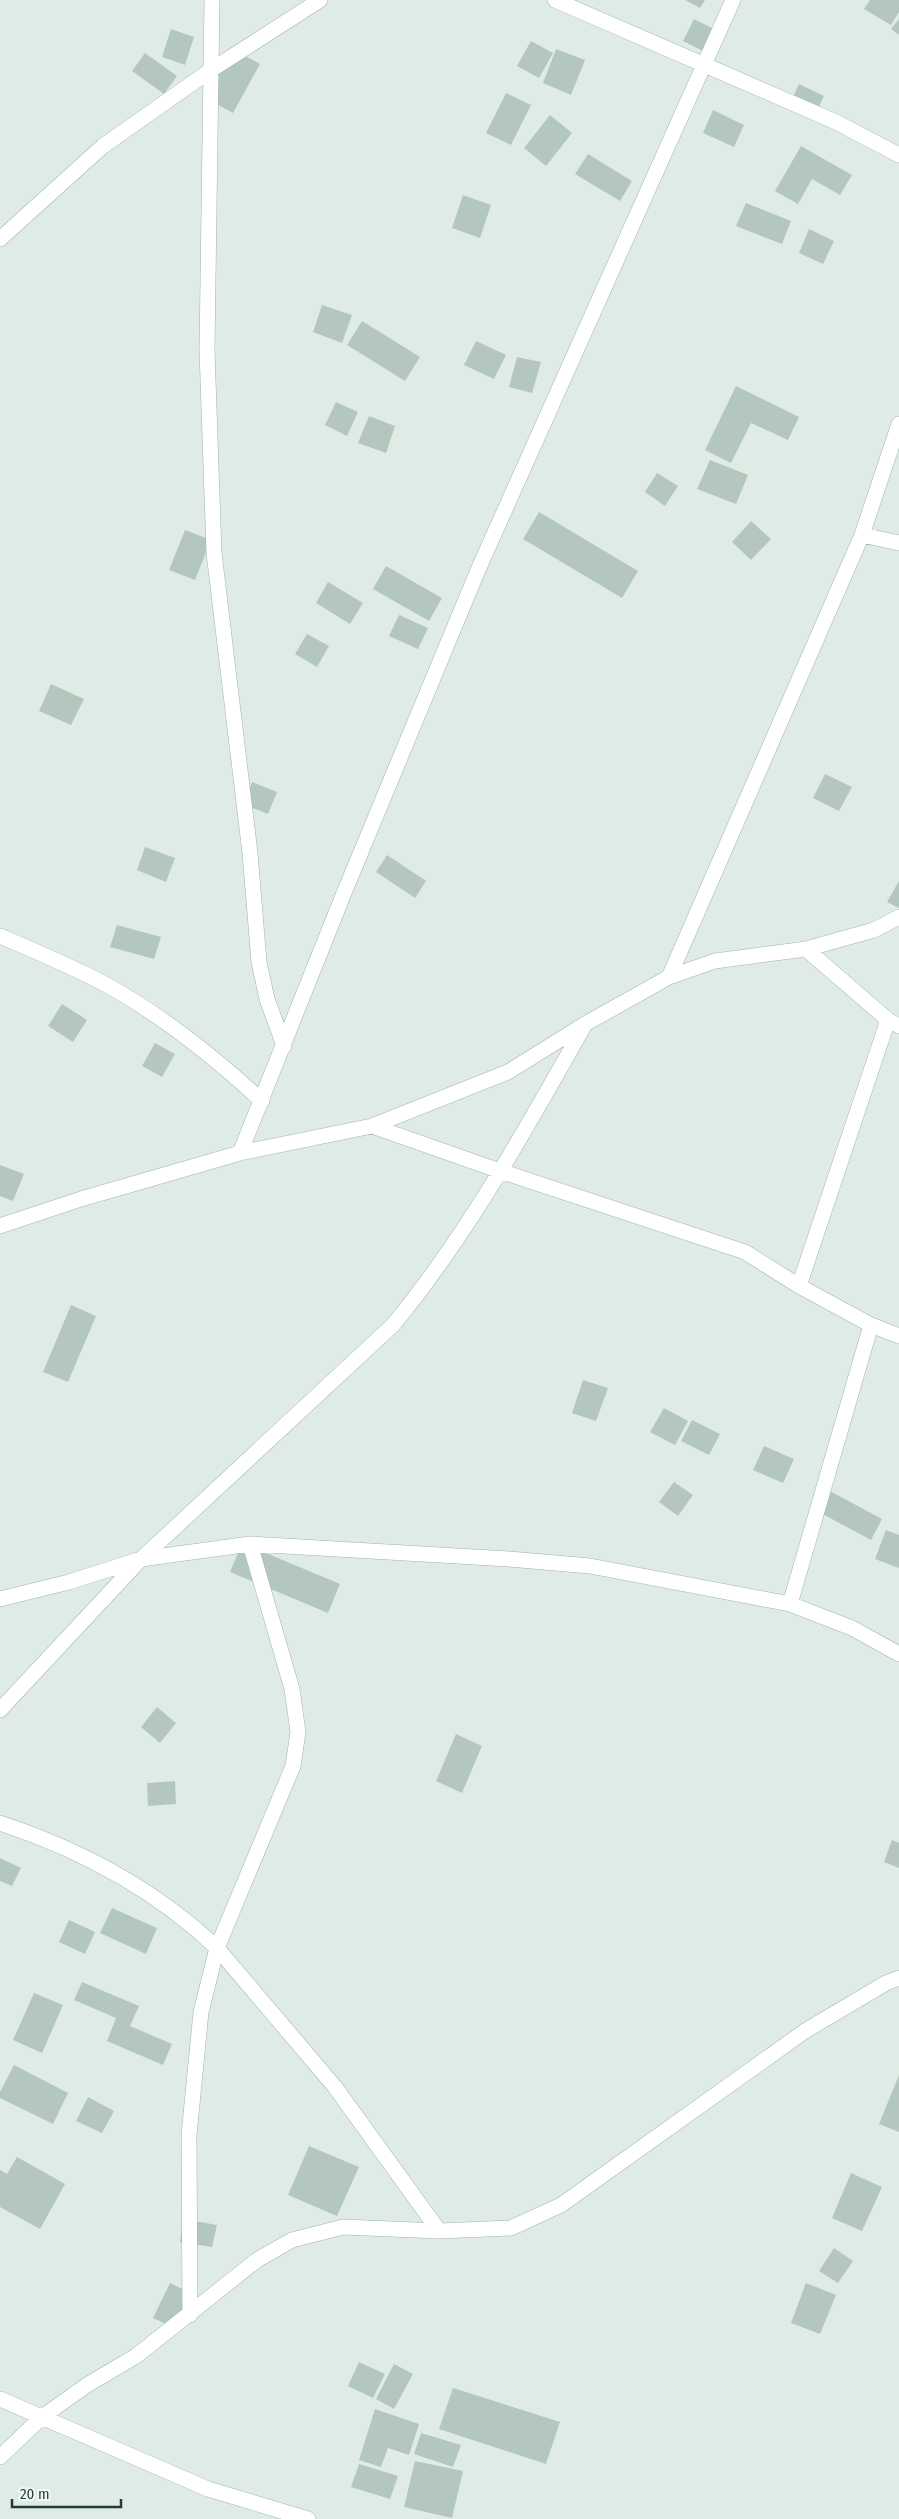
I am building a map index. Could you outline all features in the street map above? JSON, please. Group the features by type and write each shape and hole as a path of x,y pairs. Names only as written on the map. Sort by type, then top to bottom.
{"street":[{"path":"212,0 207,350 214,552 250,853 259,962 267,999 284,1046"},
{"path":"0,239 102,146 211,70 320,0"},
{"path":"555,0 836,122 899,155"},
{"path":"240,1153 344,893 478,570 733,0"},
{"path":"669,977 862,535 899,424"},
{"path":"862,535 899,543"},
{"path":"0,1226 81,1199 240,1153 372,1126 508,1072 585,1024 669,977 715,961 806,949 874,930 899,917"},
{"path":"0,936 105,984 174,1028 225,1067 262,1101"},
{"path":"799,1286 894,1023 806,949"},
{"path":"0,1710 141,1559 393,1325 427,1284 500,1171 585,1024"},
{"path":"372,1126 500,1171 745,1252 799,1286 871,1325 899,1336"},
{"path":"790,1604 871,1325"},
{"path":"190,2314 188,2135 200,2012 217,1948 293,1766 298,1732 292,1689 250,1544"},
{"path":"0,1599 68,1582 141,1559 250,1544 590,1566 790,1604 852,1628 899,1654"},
{"path":"0,1823 46,1838 116,1874 166,1906 217,1948 335,2087 440,2231"},
{"path":"0,2457 42,2417 87,2385 136,2356 257,2260 292,2240 344,2227 440,2231 511,2228 561,2205 805,2031 886,1983 899,1978"},
{"path":"0,2399 208,2489 308,2519"}],"building":[{"path":"685,0 705,0 700,8"},
{"path":"870,0 899,0 899,12 891,25 864,9"},
{"path":"694,19 720,32 709,54 683,41"},
{"path":"899,19 899,35 891,29"},
{"path":"171,29 194,37 185,65 162,57"},
{"path":"531,41 553,53 539,78 517,66"},
{"path":"231,48 260,64 233,113 204,97"},
{"path":"556,49 585,60 571,95 543,83"},
{"path":"145,53 177,76 164,94 132,71"},
{"path":"799,84 824,96 813,119 788,107"},
{"path":"506,93 531,105 511,145 486,133"},
{"path":"713,110 744,125 734,147 703,133"},
{"path":"550,115 572,133 546,166 524,148"},
{"path":"801,146 852,175 840,195 812,179 798,204 775,191"},
{"path":"588,154 632,181 620,201 575,174"},
{"path":"463,195 491,205 480,238 452,228"},
{"path":"746,203 791,221 782,244 736,226"},
{"path":"809,229 834,241 823,264 799,253"},
{"path":"322,305 352,315 342,343 313,332"},
{"path":"362,321 420,357 405,381 347,345"},
{"path":"476,341 506,355 494,379 464,365"},
{"path":"517,357 541,362 532,393 509,387"},
{"path":"736,386 799,417 788,440 751,423 731,463 705,450"},
{"path":"336,402 358,412 347,436 325,425"},
{"path":"369,416 395,426 386,453 358,443"},
{"path":"710,460 748,475 736,504 697,489"},
{"path":"657,473 678,486 665,506 645,492"},
{"path":"539,512 638,571 622,598 523,539"},
{"path":"751,521 771,539 751,560 732,542"},
{"path":"185,530 211,540 195,580 169,570"},
{"path":"386,566 442,598 429,621 373,589"},
{"path":"328,582 363,603 350,624 316,603"},
{"path":"399,615 428,628 418,649 389,636"},
{"path":"307,634 329,646 317,667 295,654"},
{"path":"51,684 84,699 71,725 39,711"},
{"path":"825,774 852,787 839,811 813,798"},
{"path":"252,782 277,792 268,814 243,804"},
{"path":"145,847 175,858 166,882 137,870"},
{"path":"387,855 426,881 415,898 376,872"},
{"path":"899,881 899,908 887,902"},
{"path":"117,925 161,937 154,959 110,947"},
{"path":"62,1004 87,1020 73,1042 48,1026"},
{"path":"155,1043 175,1054 162,1077 142,1066"},
{"path":"0,1165 24,1174 13,1201 0,1196"},
{"path":"71,1305 96,1316 68,1382 43,1372"},
{"path":"583,1380 608,1388 596,1421 572,1413"},
{"path":"664,1408 688,1421 675,1445 650,1432"},
{"path":"692,1420 720,1434 709,1455 681,1441"},
{"path":"764,1446 794,1459 783,1483 753,1470"},
{"path":"674,1482 693,1495 678,1516 659,1502"},
{"path":"828,1490 882,1519 871,1540 817,1511"},
{"path":"886,1530 899,1535 899,1568 875,1559"},
{"path":"242,1543 340,1584 328,1613 230,1572"},
{"path":"157,1707 176,1723 160,1743 141,1727"},
{"path":"456,1734 482,1746 462,1793 436,1781"},
{"path":"175,1781 176,1804 148,1806 147,1783"},
{"path":"892,1840 899,1843 899,1868 884,1862"},
{"path":"0,1858 21,1868 12,1886 0,1881"},
{"path":"112,1908 157,1928 146,1954 100,1933"},
{"path":"69,1920 95,1932 85,1954 59,1942"},
{"path":"82,1982 139,2006 130,2026 172,2044 163,2065 107,2041 116,2018 74,2000"},
{"path":"34,1993 63,2005 42,2053 13,2040"},
{"path":"14,2065 68,2093 53,2124 0,2098 0,2092"},
{"path":"899,2075 899,2132 879,2124"},
{"path":"88,2097 114,2111 102,2133 76,2121"},
{"path":"309,2146 359,2167 337,2216 288,2195"},
{"path":"17,2157 65,2184 40,2229 0,2207 0,2170 7,2174"},
{"path":"851,2173 882,2187 862,2231 832,2218"},
{"path":"183,2219 217,2225 212,2247 180,2242"},
{"path":"834,2248 853,2261 838,2283 819,2271"},
{"path":"170,2283 195,2295 179,2330 153,2318"},
{"path":"806,2283 836,2295 820,2334 791,2323"},
{"path":"359,2362 385,2374 373,2398 348,2386"},
{"path":"394,2364 413,2374 394,2409 376,2399"},
{"path":"453,2388 560,2422 546,2464 439,2429"},
{"path":"375,2409 419,2424 409,2455 388,2448 381,2467 359,2460"},
{"path":"421,2433 461,2445 453,2467 414,2454"},
{"path":"415,2461 463,2471 452,2518 404,2507"},
{"path":"359,2464 398,2476 390,2499 351,2487"}]}
